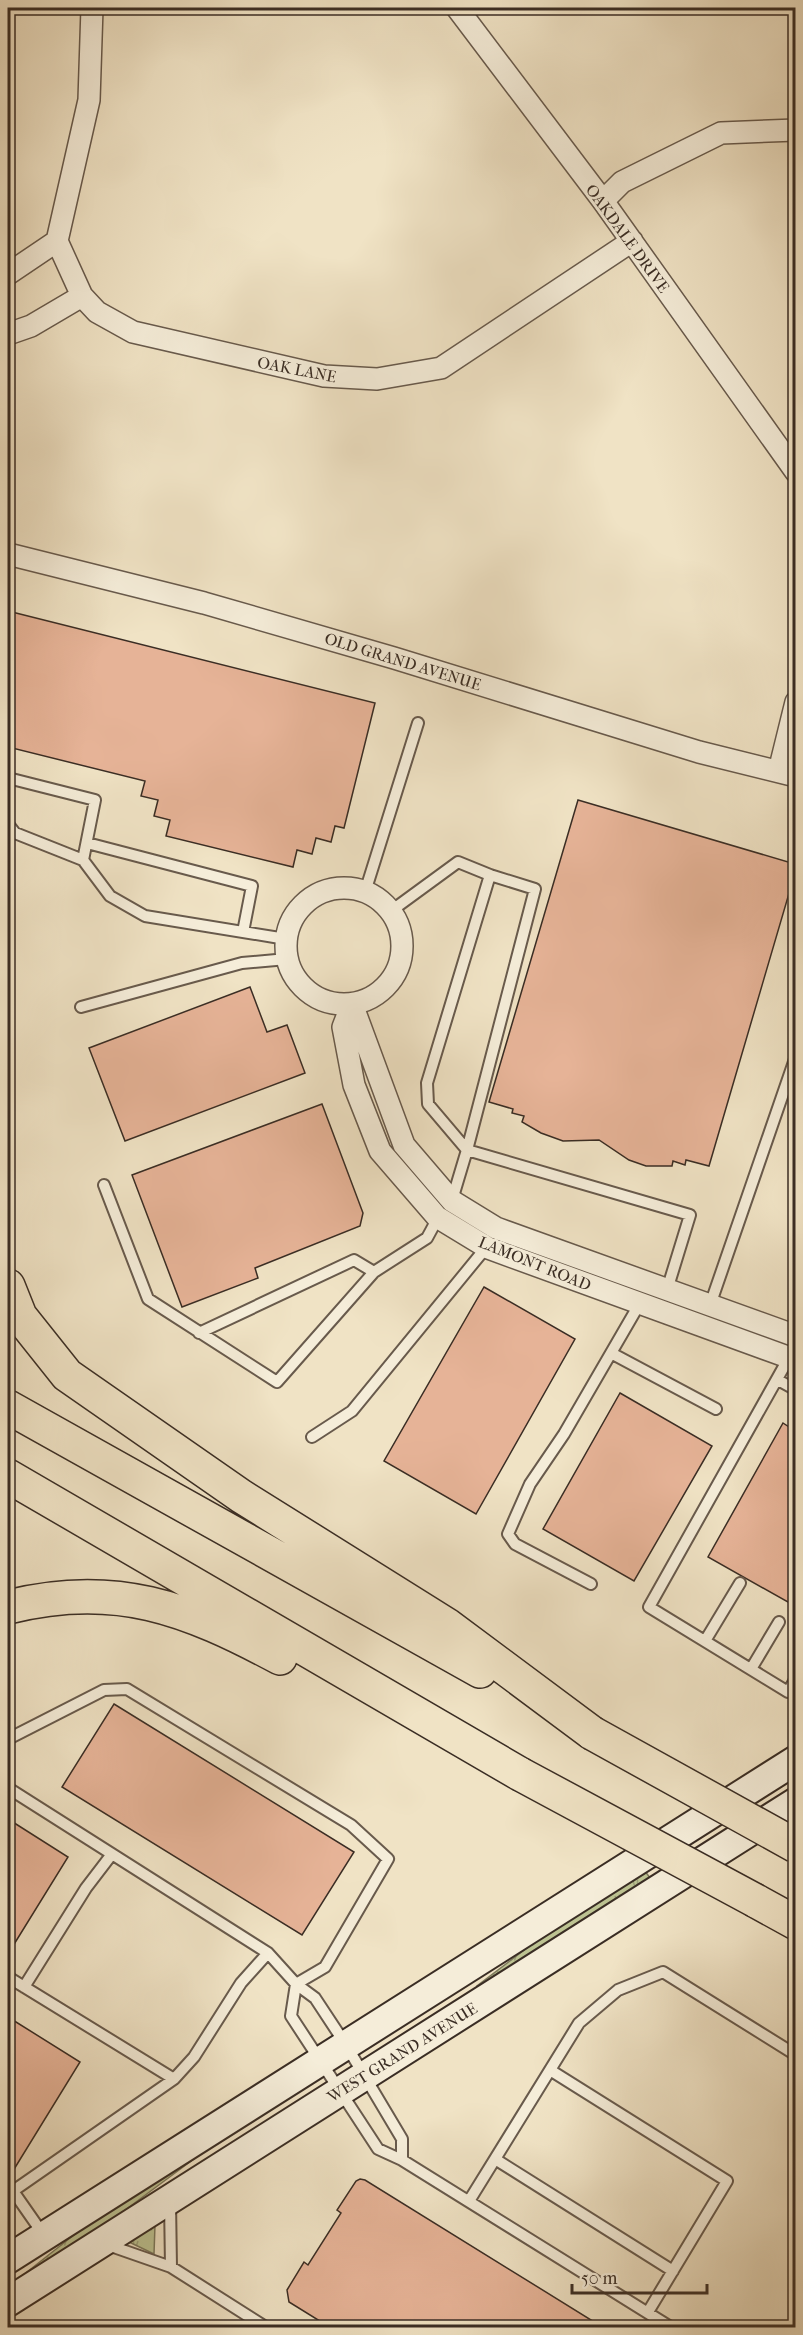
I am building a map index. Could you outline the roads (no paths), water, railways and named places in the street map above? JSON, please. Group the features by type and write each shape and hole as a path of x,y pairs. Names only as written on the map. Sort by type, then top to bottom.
{"highway":[{"path":"8,1286 20,1316 67,1375 240,1496 447,1625 502,1663 592,1733"},
{"path":"8,1407 795,1846"},
{"path":"8,1476 520,1774 795,1923"},
{"path":"8,1607 75,1595 133,1600 181,1611 226,1629 419,1733 520,1774"}],"main road":[{"path":"8,2259 795,1760"},
{"name":"WEST GRAND AVENUE","path":"8,2302 99,2242 795,1802"}],"street":[{"path":"8,274 57,241 90,100 92,8"},
{"name":"OAKDALE DRIVE","path":"457,8 603,201 795,472"},
{"path":"603,201 622,182 721,133 795,130"},
{"name":"OAK LANE","path":"57,241 82,296 97,312 143,336 324,376 377,379 441,368 632,241"},
{"path":"8,334 31,326 82,296"},
{"name":"OLD GRAND AVENUE","path":"8,554 215,606 394,658 699,752 787,774"},
{"path":"787,774 795,702"},
{"path":"347,888 364,892 379,900 391,911 400,929 402,949 398,969 387,986 371,998 352,1004 334,1004 318,999 304,989 293,975 286,949 290,922 300,907 313,896 330,889 347,888"},
{"name":"LAMONT ROAD","path":"352,1004 343,1027 366,1081 404,1145 452,1201 492,1238 667,1290 795,1336"},
{"name":"LAMONT ROAD","path":"366,1081 380,1151 437,1216 640,1303 793,1359"}],"lane":[{"path":"364,892 418,723"},
{"path":"8,778 96,800 83,860"},
{"path":"8,824 15,833 83,860 110,896 145,916 243,932 286,949"},
{"path":"87,843 252,886 243,932"},
{"path":"104,1185 148,1299 277,1382 374,1272 427,1238 437,1216 452,1201 535,889 458,862 391,911"},
{"path":"490,875 427,1083 428,1104 467,1150 690,1215 667,1290"},
{"path":"81,1007 286,949"},
{"path":"702,1325 711,1305 795,1056"},
{"path":"312,1437 352,1411 492,1238"},
{"path":"199,1332 354,1260 374,1272"},
{"path":"591,1584 515,1544 508,1534 530,1484 564,1434 640,1303"},
{"path":"795,1336 793,1359 778,1380 649,1607 788,1692 795,1678"},
{"path":"611,1353 716,1409"},
{"path":"778,1380 795,1390"},
{"path":"705,1641 740,1583"},
{"path":"751,1669 779,1622"},
{"path":"8,1739 104,1690 127,1689 351,1826 388,1859 325,1967 296,1984"},
{"path":"8,1788 268,1953 296,1984 315,1998 346,2045 402,2139 402,2160"},
{"path":"24,1987 86,1888 112,1854"},
{"path":"44,2236 10,2189 174,2079 194,2057 241,1983 268,1953"},
{"path":"469,2201 579,2023 618,1990 663,1972 795,2055"},
{"path":"8,1977 174,2079"},
{"path":"296,1984 291,2016 378,2149 402,2160 672,2328"},
{"path":"550,2070 727,2181 648,2312"},
{"path":"495,2159 673,2271"},
{"path":"170,2198 171,2267"},
{"path":"99,2242 171,2267 267,2328"}]}
